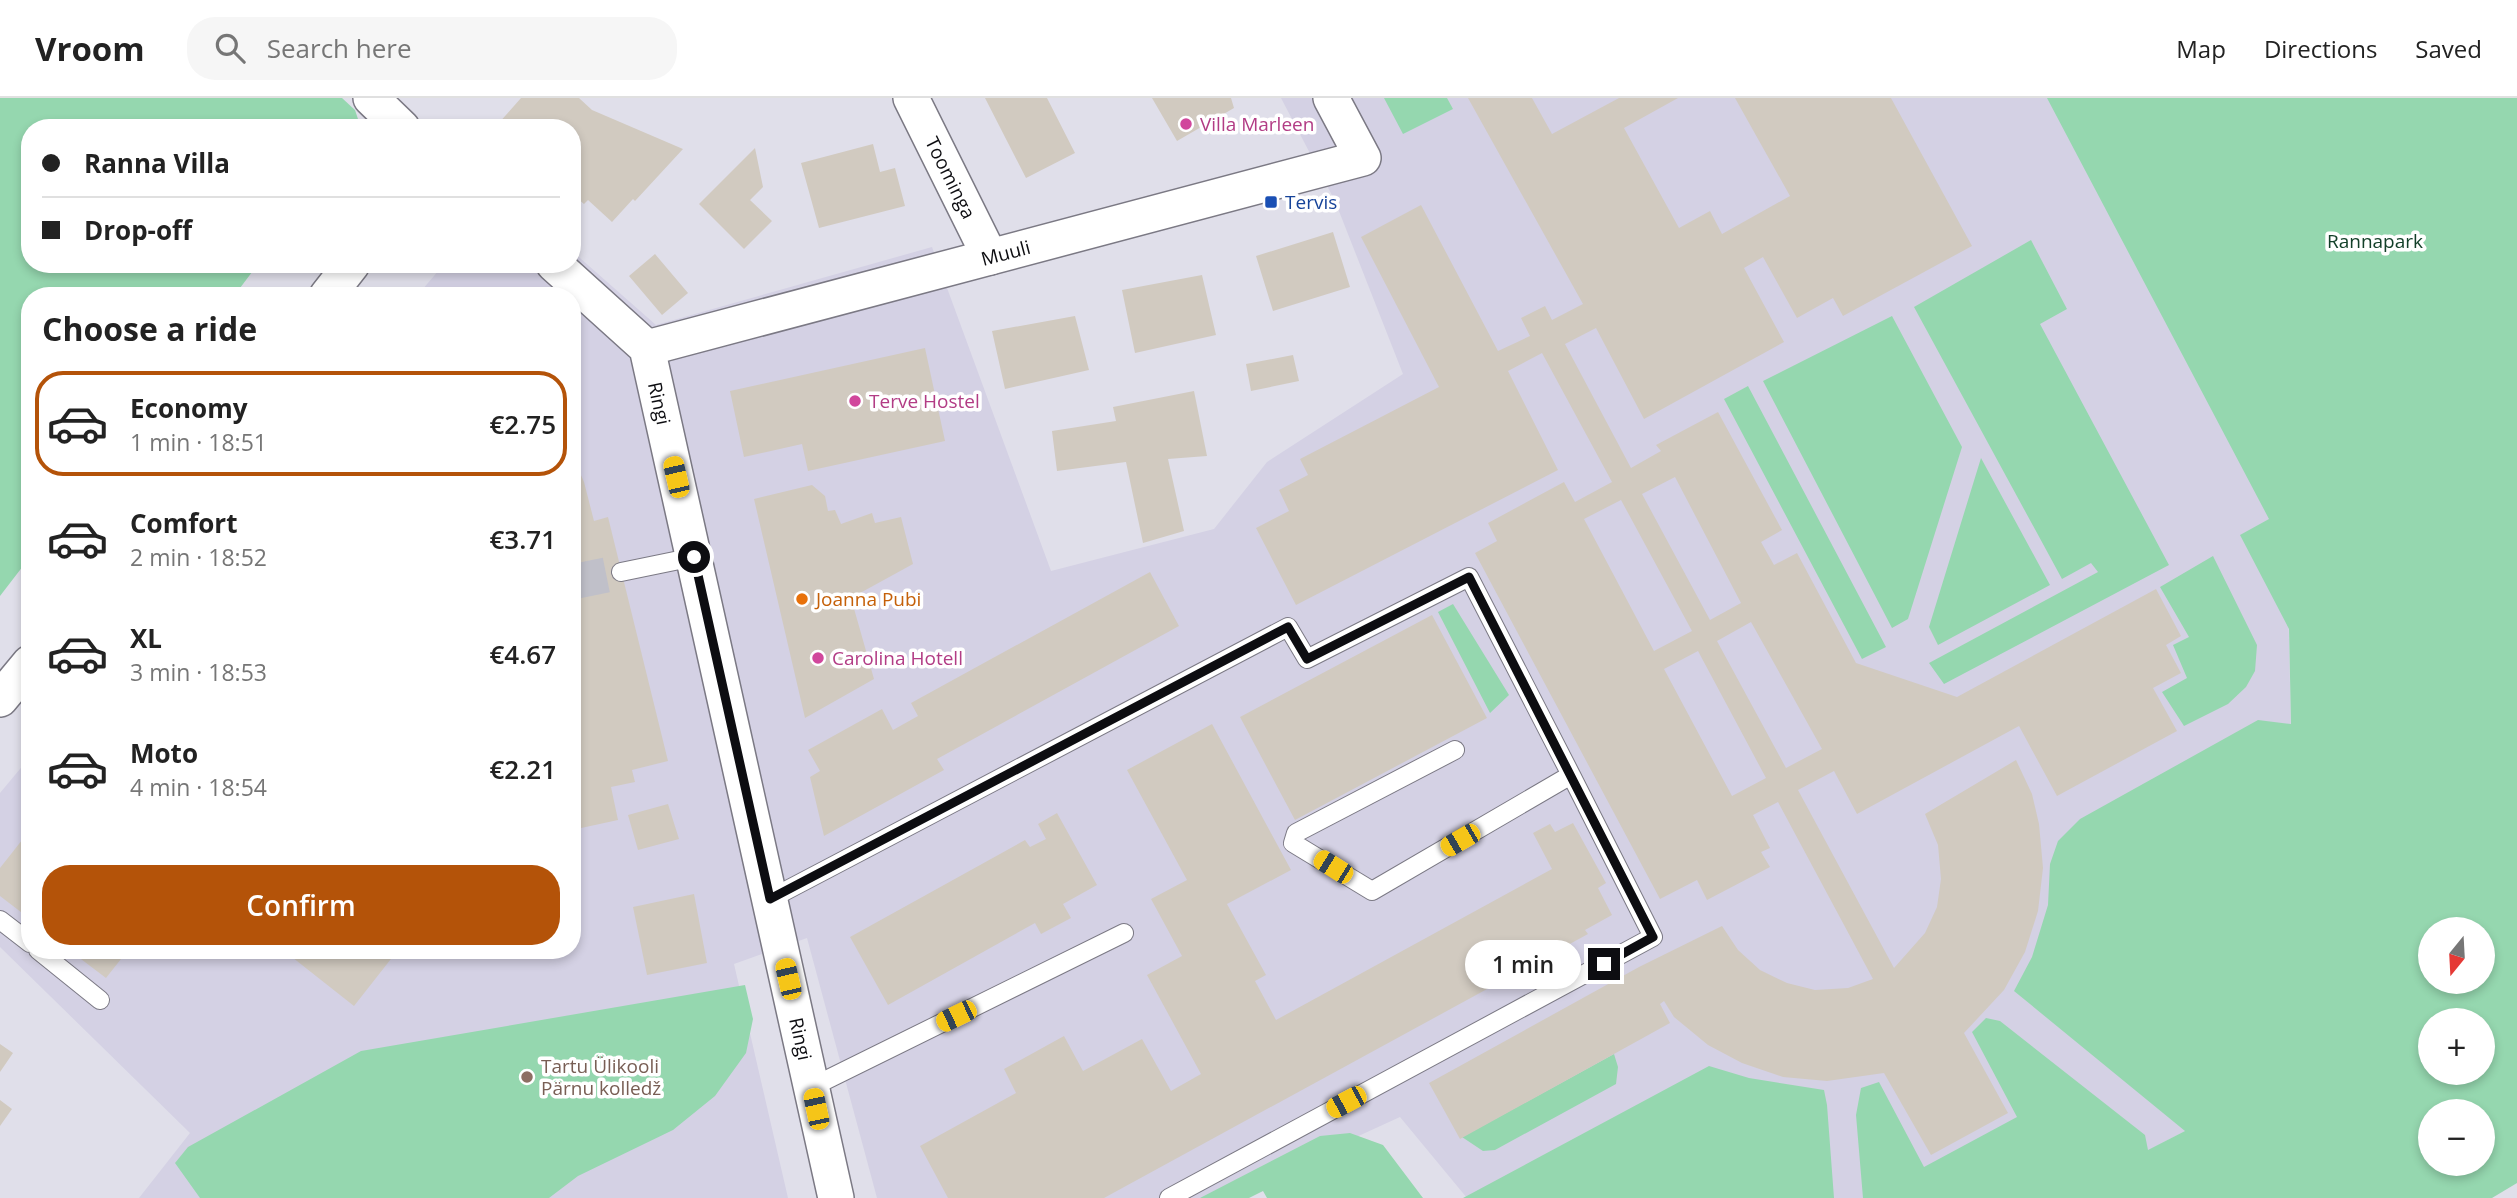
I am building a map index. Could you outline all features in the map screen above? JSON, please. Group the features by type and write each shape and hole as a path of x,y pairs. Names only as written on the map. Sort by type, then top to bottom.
{"street":[{"path":"371,98 393,119"},
{"name":"Toominga","path":"911,98 990,257"},
{"name":"Muuli","path":"648,348 1363,158 1331,98"},
{"path":"334,287 345,273"},
{"path":"564,273 580,287"},
{"path":"581,288 648,348"},
{"name":"Ringi","path":"648,348 836,1198"},
{"path":"0,699 21,674"}],"lane":[{"path":"621,572 694,557"},
{"path":"770,899 1288,627 1307,659 1469,577 1653,937 1169,1198"},
{"path":"1455,750 1296,833 1293,843 1372,891 1571,775"},
{"path":"0,920 21,936"},
{"path":"812,1087 1124,933"},
{"path":"49,959 100,1000"}],"shaded area":[{"path":"1281,98 2200,98 2286,513 2297,986 2247,1098 2059,1198 1467,1198 1400,1117 1223,1198 877,1198 807,938 734,964 788,1198 139,1198 190,1133 0,947 0,793 21,768 21,959 581,959 581,287 425,287 436,273 581,273 581,259 656,325 932,247 1051,571 1214,529 1267,462 1403,374 1335,201"}],"green space":[{"path":"0,98 342,98 355,110 358,119 21,119 21,273 251,273 241,287 21,287 21,569 0,596"},
{"path":"1384,98 1447,98 1453,109 1403,134"},
{"name":"Rannapark","path":"2047,98 2517,98 2517,1183 2492,1198 1863,1198 1856,1115 1861,1088 1879,1082 1924,1167 2017,1117 1972,1032 1986,1018 2000,1021 2145,1135 2148,1150 2185,1131 2014,991 2032,957 2048,905 2050,864 2058,841 2080,819 2258,720 2291,724 2289,629 2240,535 2269,519"},
{"path":"2031,240 2067,309 2040,324 2169,565 1944,684 1929,663 2098,572 2091,563 2062,579 1914,307"},
{"path":"1892,316 1962,447 1908,619 1892,628 1763,381"},
{"path":"1748,386 1886,647 1862,659 1724,399"},
{"path":"1981,458 2050,585 1938,645 1929,627"},
{"path":"2213,556 2257,645 2255,671 2246,687 2228,704 2184,726 2162,692 2187,678 2173,645 2189,637 2160,587"},
{"path":"1453,604 1509,695 1490,713 1438,612"},
{"name":"Tartu Ülikooli Pärnu kolledž","path":"745,985 753,1019 746,1053 715,1096 673,1130 578,1176 549,1198 200,1198 175,1163 188,1147 361,1051"},
{"path":"1614,1054 1618,1067 1616,1084 1495,1150 1483,1151 1462,1137"},
{"path":"1709,1066 1749,1078 1824,1090 1834,1198 1463,1198"},
{"path":"1350,1133 1383,1145 1423,1198 1267,1198 1263,1191 1249,1198 1200,1198 1320,1136"}],"building":[{"path":"521,98 579,98 592,110 683,149 612,222 588,200 584,204 581,202 581,119 502,119"},
{"path":"985,98 1047,98 1075,153 1026,178"},
{"name":"Villa Marleen","path":"1152,98 1231,98 1234,108 1177,141"},
{"path":"1468,98 1532,98 1552,134 1619,98 1678,98 1624,128 1679,228 1710,211 1722,234 1790,196 1735,98 1891,98 1972,246 1843,316 1833,298 1797,318 1763,257 1744,268 1784,342 1644,419 1596,328 1565,344 1631,468 1661,451 1656,445 1718,412 1782,530 1761,542 1774,565 1797,553 1856,663 1957,697 2156,589 2181,636 2166,645 2181,673 2153,688 2177,731 2057,796 2019,726 1857,814 1834,771 1798,790 1894,968 1925,933 1937,907 1941,879 1938,845 1925,814 2016,760 2032,794 2039,824 2043,868 2038,911 2025,952 2004,990 1964,1033 2008,1113 1931,1155 1884,1073 1827,1081 1783,1077 1742,1063 1708,1045 1674,1017 1664,1001 1660,1004 1670,1023 1460,1139 1429,1083 1639,967 1722,926 1738,950 1760,970 1787,983 1815,990 1848,988 1873,979 1778,802 1753,815 1770,848 1761,852 1770,867 1707,900 1697,880 1660,899 1475,553 1497,541 1488,523 1564,482 1575,502 1612,482 1542,353 1508,371 1558,470 1296,605 1256,528 1289,511 1279,490 1308,475 1300,459 1439,387 1361,237 1421,205 1498,351 1530,336 1521,318 1545,306 1552,320 1583,304","holes":["1675,477 1741,603 1710,620 1642,494","1621,500 1692,631 1654,651 1584,519","1751,622 1822,749 1786,768 1717,641","1698,651 1766,778 1732,796 1664,669"]},
{"path":"873,144 880,172 895,168 905,206 819,228 801,163"},
{"path":"755,148 763,187 750,200 772,221 744,249 699,204"},
{"path":"1333,232 1350,287 1273,311 1256,256"},
{"path":"655,254 688,293 662,315 629,276"},
{"path":"1202,275 1216,335 1135,353 1122,290"},
{"path":"1075,316 1089,370 1005,389 992,331"},
{"path":"925,348 945,441 808,471 802,444 744,457 730,391"},
{"path":"1293,355 1299,381 1251,391 1246,364"},
{"path":"1194,391 1207,456 1168,459 1184,531 1143,543 1126,462 1057,471 1052,431 1116,421 1113,407"},
{"path":"581,475 594,521 608,517 668,761 632,770 635,782 611,787 618,820 581,828"},
{"path":"812,485 825,496 828,511 835,510 841,524 872,513 875,523 901,517 913,564 851,598 874,679 805,718 754,499"},
{"path":"1150,572 1179,626 937,759 944,770 824,836 810,777 820,771 808,750 882,709 893,730 918,716 911,703"},
{"path":"1432,615 1487,718 1295,820 1240,717"},
{"path":"1212,724 1291,870 1227,904 1266,975 1255,981 1276,1020 1552,869 1533,833 1550,824 1555,832 1573,823 1606,883 1598,888 1612,915 1585,930 1588,934 1104,1198 948,1198 920,1146 1016,1093 1004,1069 1064,1036 1083,1071 1142,1039 1171,1091 1201,1074 1147,975 1182,956 1151,899 1187,880 1127,770"},
{"path":"668,804 679,839 638,850 628,815"},
{"path":"1057,813 1097,885 1063,904 1071,918 1041,934 1035,923 888,1005 850,937 1025,840 1030,847 1046,839 1038,824"},
{"path":"21,841 21,912 0,896 0,868"},
{"path":"694,894 707,963 647,975 633,907"},
{"path":"81,959 121,959 106,978"},
{"path":"294,959 391,959 354,1006"},
{"path":"0,1044 13,1053 0,1072"},
{"path":"0,1100 12,1109 0,1126"}],"tunnel":[{"path":"581,580 621,572"}],"place":[{"name":"Villa Marleen","path":"1186,124"},
{"name":"Tervis","path":"1271,202"},
{"name":"Terve Hostel","path":"855,401"},
{"name":"Joanna Pubi","path":"802,599"},
{"name":"Carolina Hotell","path":"818,658"},
{"name":"Tartu Ülikooli Pärnu kolledž","path":"527,1077"}],"route":[{"path":"694,557 770,899 1288,627 1307,659 1469,577 1653,937 1604,964"}]}
